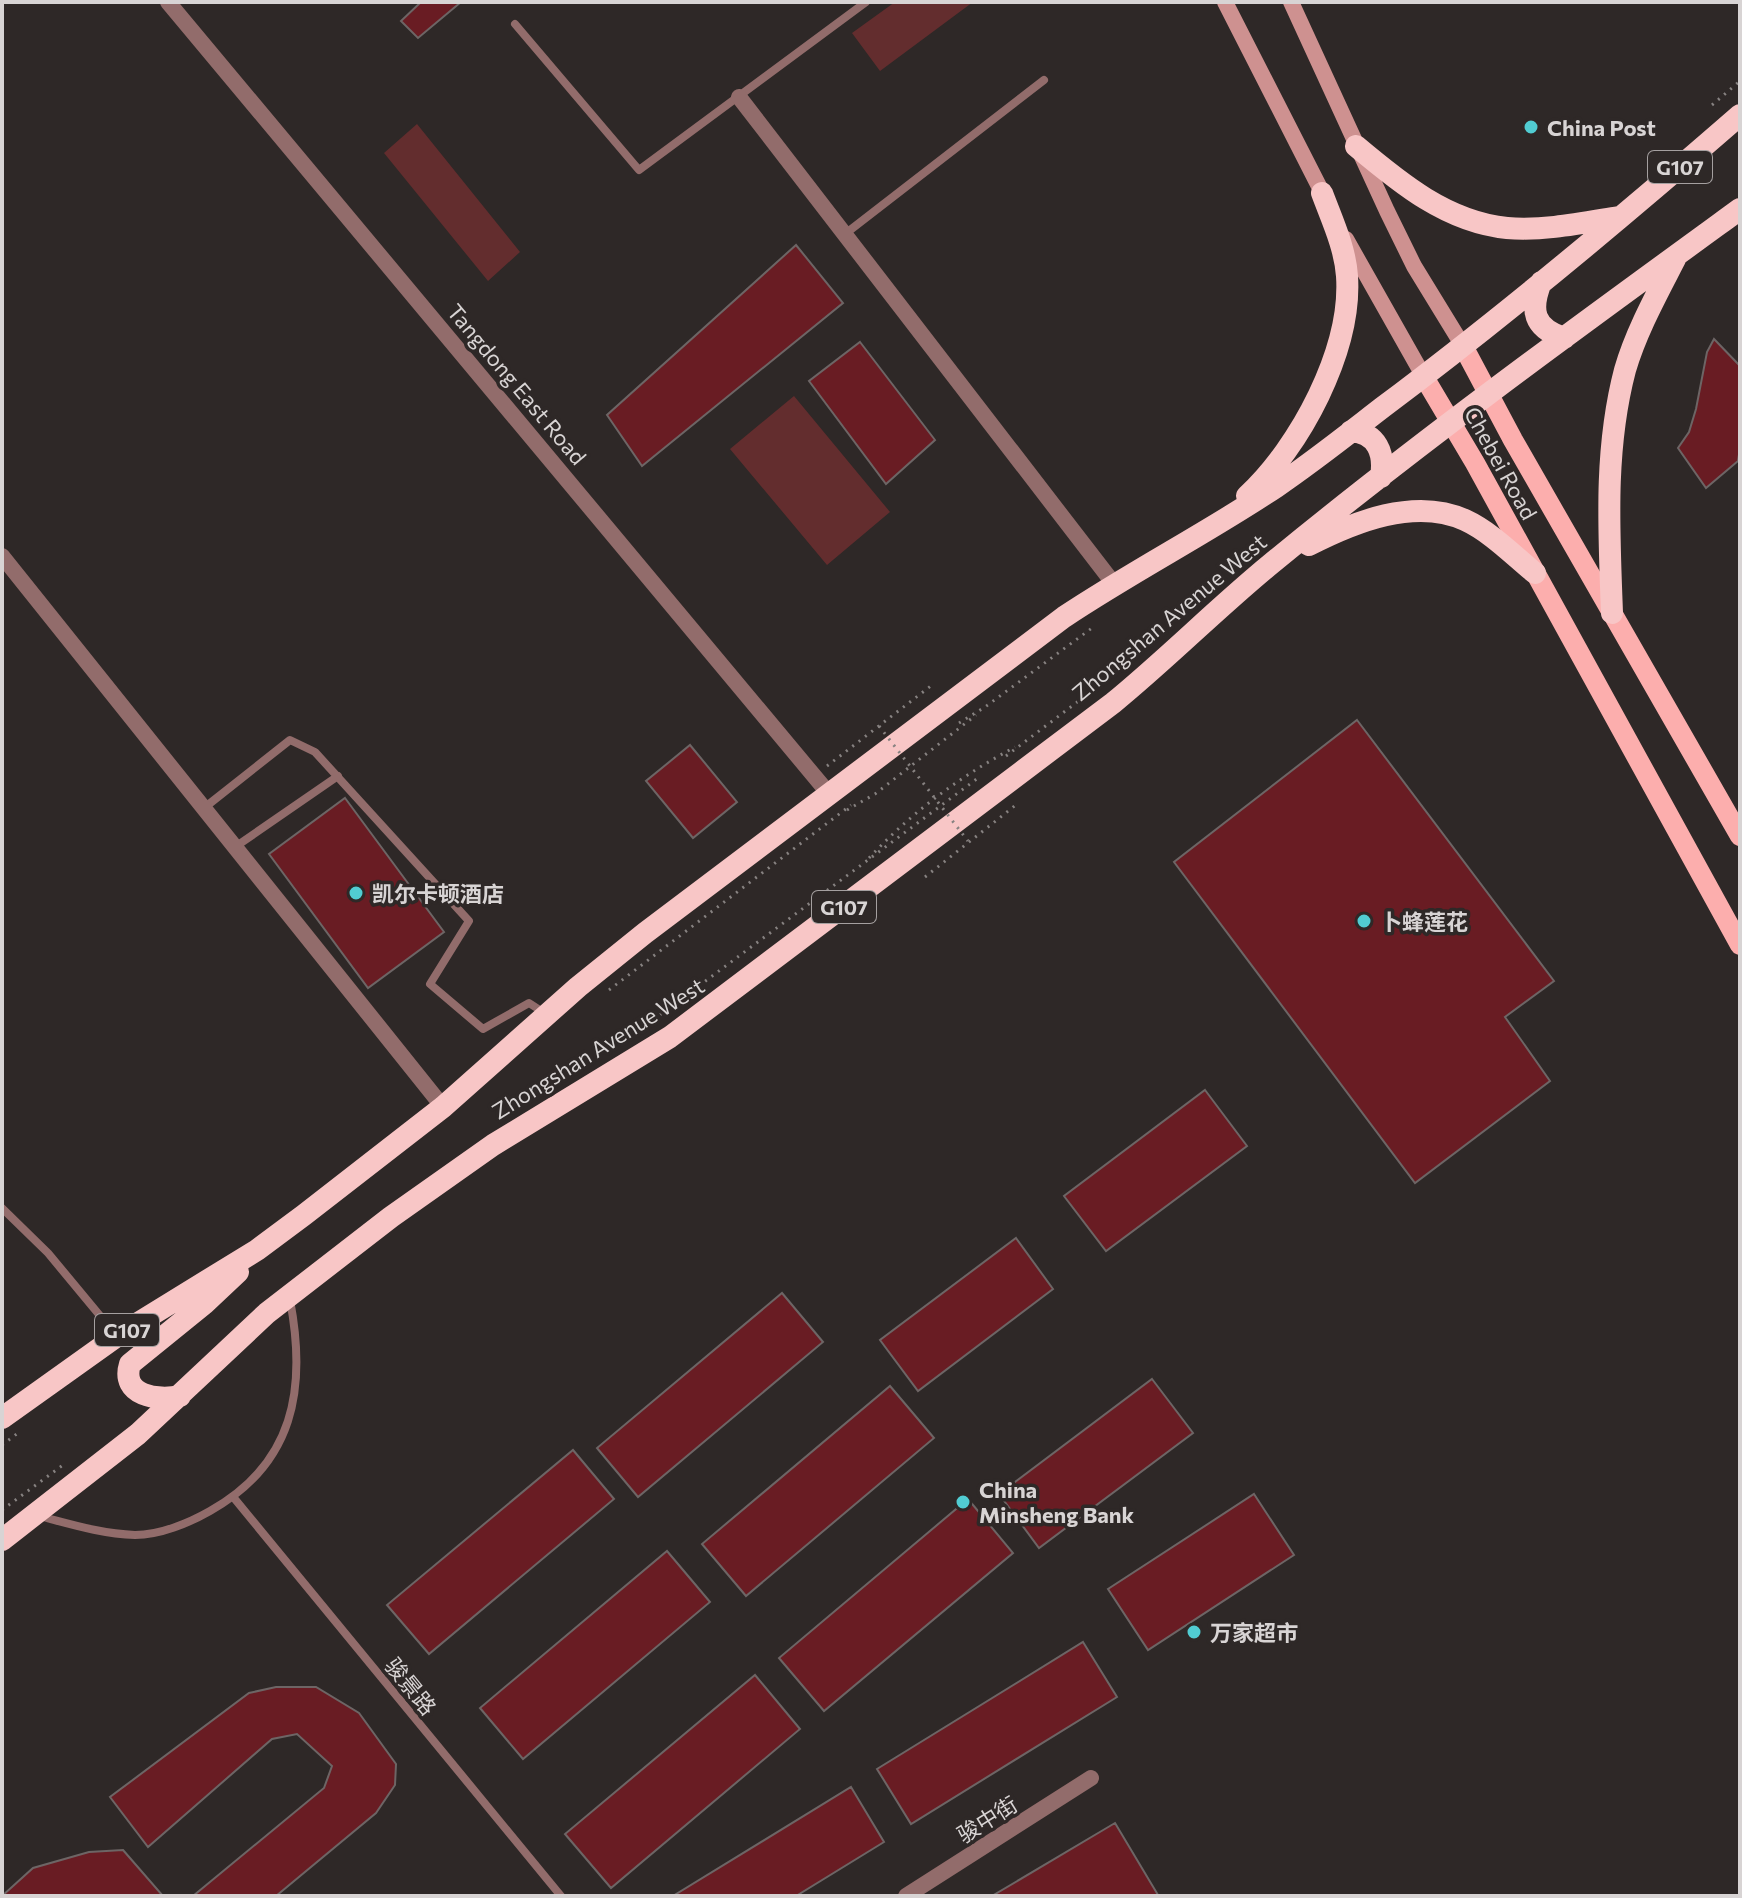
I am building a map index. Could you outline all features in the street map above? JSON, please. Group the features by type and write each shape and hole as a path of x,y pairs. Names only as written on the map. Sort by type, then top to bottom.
{"highway":[{"name":"G107","path":"1424,377 1740,115"},
{"path":"1356,146 1411,190 1449,212 1487,225 1529,228 1620,217"},
{"path":"1210,527 1274,467 1311,411 1336,351 1347,277 1343,251 1322,193"},
{"path":"1541,282 1536,316 1541,326 1551,334 1564,338 1740,209"},
{"path":"1612,613 1609,458 1615,413 1626,367 1677,255"},
{"name":"G107","path":"1488,394 1564,338"},
{"name":"Zhongshan Avenue West","path":"2,1418 117,1336 257,1250 443,1107 645,933 835,804 1064,617 1277,486 1424,377"},
{"name":"Zhongshan Avenue West","path":"2,1540 138,1434 289,1295 480,1153 622,1068 719,1003 1113,703 1167,659 1272,563 1488,394"},
{"path":"1351,431 1367,434 1375,441 1382,459 1381,477"},
{"path":"1272,563 1351,526 1397,514 1424,511 1448,514 1466,521 1535,573"},
{"path":"180,1396 159,1399 141,1394 127,1372 130,1364 204,1304 257,1250"}],"main road":[{"name":"Chebei Road","path":"1225,2 1390,319 1535,573 1740,945"},
{"name":"Chebei Road","path":"1291,2 1414,266 1463,346 1740,836"}],"street":[{"name":"Tangdong East Road","path":"168,2 835,804"},
{"path":"739,97 1114,584"},
{"path":"2,556 443,1107"},
{"name":"骏中街","path":"906,1896 1091,1778"}],"lane":[{"path":"515,24 639,170 866,2"},
{"path":"844,234 1044,80"},
{"path":"204,808 290,740 315,752 469,921 430,984 483,1029 529,1003 547,1015"},
{"path":"235,847 338,776"},
{"path":"2,1208 48,1253 117,1336"},
{"path":"35,1515 87,1529 137,1535 189,1523 234,1498 270,1460 290,1416 299,1372 289,1295"},
{"name":"骏景路","path":"234,1498 561,1896"}],"path":[{"path":"1712,105 1740,81"},
{"path":"609,990 835,804 875,794 1092,628"},
{"path":"993,767 1110,677"},
{"path":"827,766 932,685"},
{"path":"959,723 985,707"},
{"path":"879,726 968,841"},
{"path":"863,863 917,810 968,773 1023,743"},
{"path":"641,1029 982,775"},
{"path":"835,804 857,800"},
{"path":"925,877 1017,804"},
{"path":"2,1510 67,1462"}],"shaded area":[{"path":"895,2 973,2 880,71 852,33"},
{"path":"417,124 520,252 488,281 384,153"},
{"path":"794,396 890,512 827,565 730,449"}],"building":[{"path":"421,2 461,2 418,38 401,21"},
{"path":"796,245 843,303 642,466 607,415"},
{"path":"1714,339 1740,366 1740,448 1738,461 1706,488 1678,448 1689,432 1707,352"},
{"path":"860,342 935,440 886,484 809,381"},
{"name":"卜蜂莲花","path":"1357,720 1554,981 1505,1017 1550,1081 1415,1183 1174,862"},
{"path":"690,745 737,802 693,838 646,781"},
{"name":"凯尔卡顿酒店","path":"345,798 444,932 368,988 269,854"},
{"path":"1205,1090 1247,1146 1106,1251 1064,1196"},
{"path":"1016,1238 1053,1289 918,1391 880,1340"},
{"path":"782,1293 823,1342 638,1497 597,1448"},
{"path":"1152,1379 1193,1433 1039,1548 999,1494"},
{"path":"890,1386 934,1438 746,1596 702,1544"},
{"path":"573,1450 614,1499 429,1654 387,1605"},
{"path":"1254,1494 1294,1555 1148,1650 1108,1589"},
{"path":"968,1499 1013,1553 824,1711 779,1658"},
{"path":"667,1551 710,1602 523,1759 480,1708"},
{"path":"1083,1642 1117,1697 911,1824 877,1769"},
{"path":"755,1675 800,1729 611,1888 565,1834"},
{"path":"276,1687 316,1687 359,1713 396,1764 395,1785 376,1813 276,1896 193,1896 324,1788 332,1766 297,1734 272,1739 148,1847 110,1797 249,1693"},
{"path":"851,1787 884,1842 796,1896 673,1896"},
{"path":"1115,1823 1158,1895 992,1896"},
{"path":"123,1850 163,1896 2,1896 33,1868 89,1852"}],"place":[{"name":"China Post","path":"1531,127"},
{"name":"凯尔卡顿酒店","path":"356,893"},
{"name":"卜蜂莲花","path":"1364,921"},
{"name":"China Minsheng Bank","path":"963,1502"},
{"name":"万家超市","path":"1194,1632"}]}
